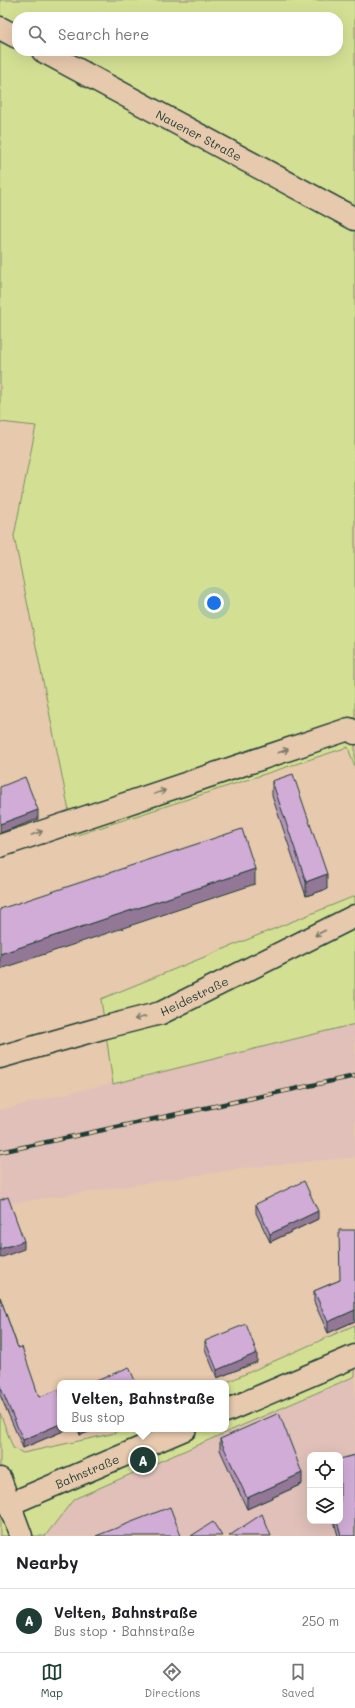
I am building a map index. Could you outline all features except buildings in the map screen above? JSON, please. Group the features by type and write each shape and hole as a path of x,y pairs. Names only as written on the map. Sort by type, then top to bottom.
{"street":[{"path":"0,28 12,34"},
{"name":"Nauener Straße","path":"52,56 355,219"},
{"path":"0,846 349,729 355,733"},
{"name":"Heidestraße","path":"0,1057 161,1013 355,916"},
{"path":"229,1410 355,1356"},
{"name":"Bahnstraße","path":"10,1504 178,1432"},
{"path":"0,1478 21,1536"}],"shaded area":[{"path":"355,1024 355,1157 245,1168 0,1205 0,1110"},
{"path":"355,1376 355,1536 45,1536 74,1499"}],"green space":[{"path":"0,0 355,0 355,768 348,747 74,836 14,536 36,426 0,422"},
{"path":"355,896 355,1024 113,1084 101,999"},
{"path":"355,1325 355,1376 229,1431 229,1381"},
{"path":"0,1413 13,1448 23,1453 115,1432 227,1432 74,1499 45,1536 0,1536"}],"railway":[{"path":"0,1152 355,1076"}],"place":[{"name":"Velten, Bahnstraße","path":"143,1460"}]}
